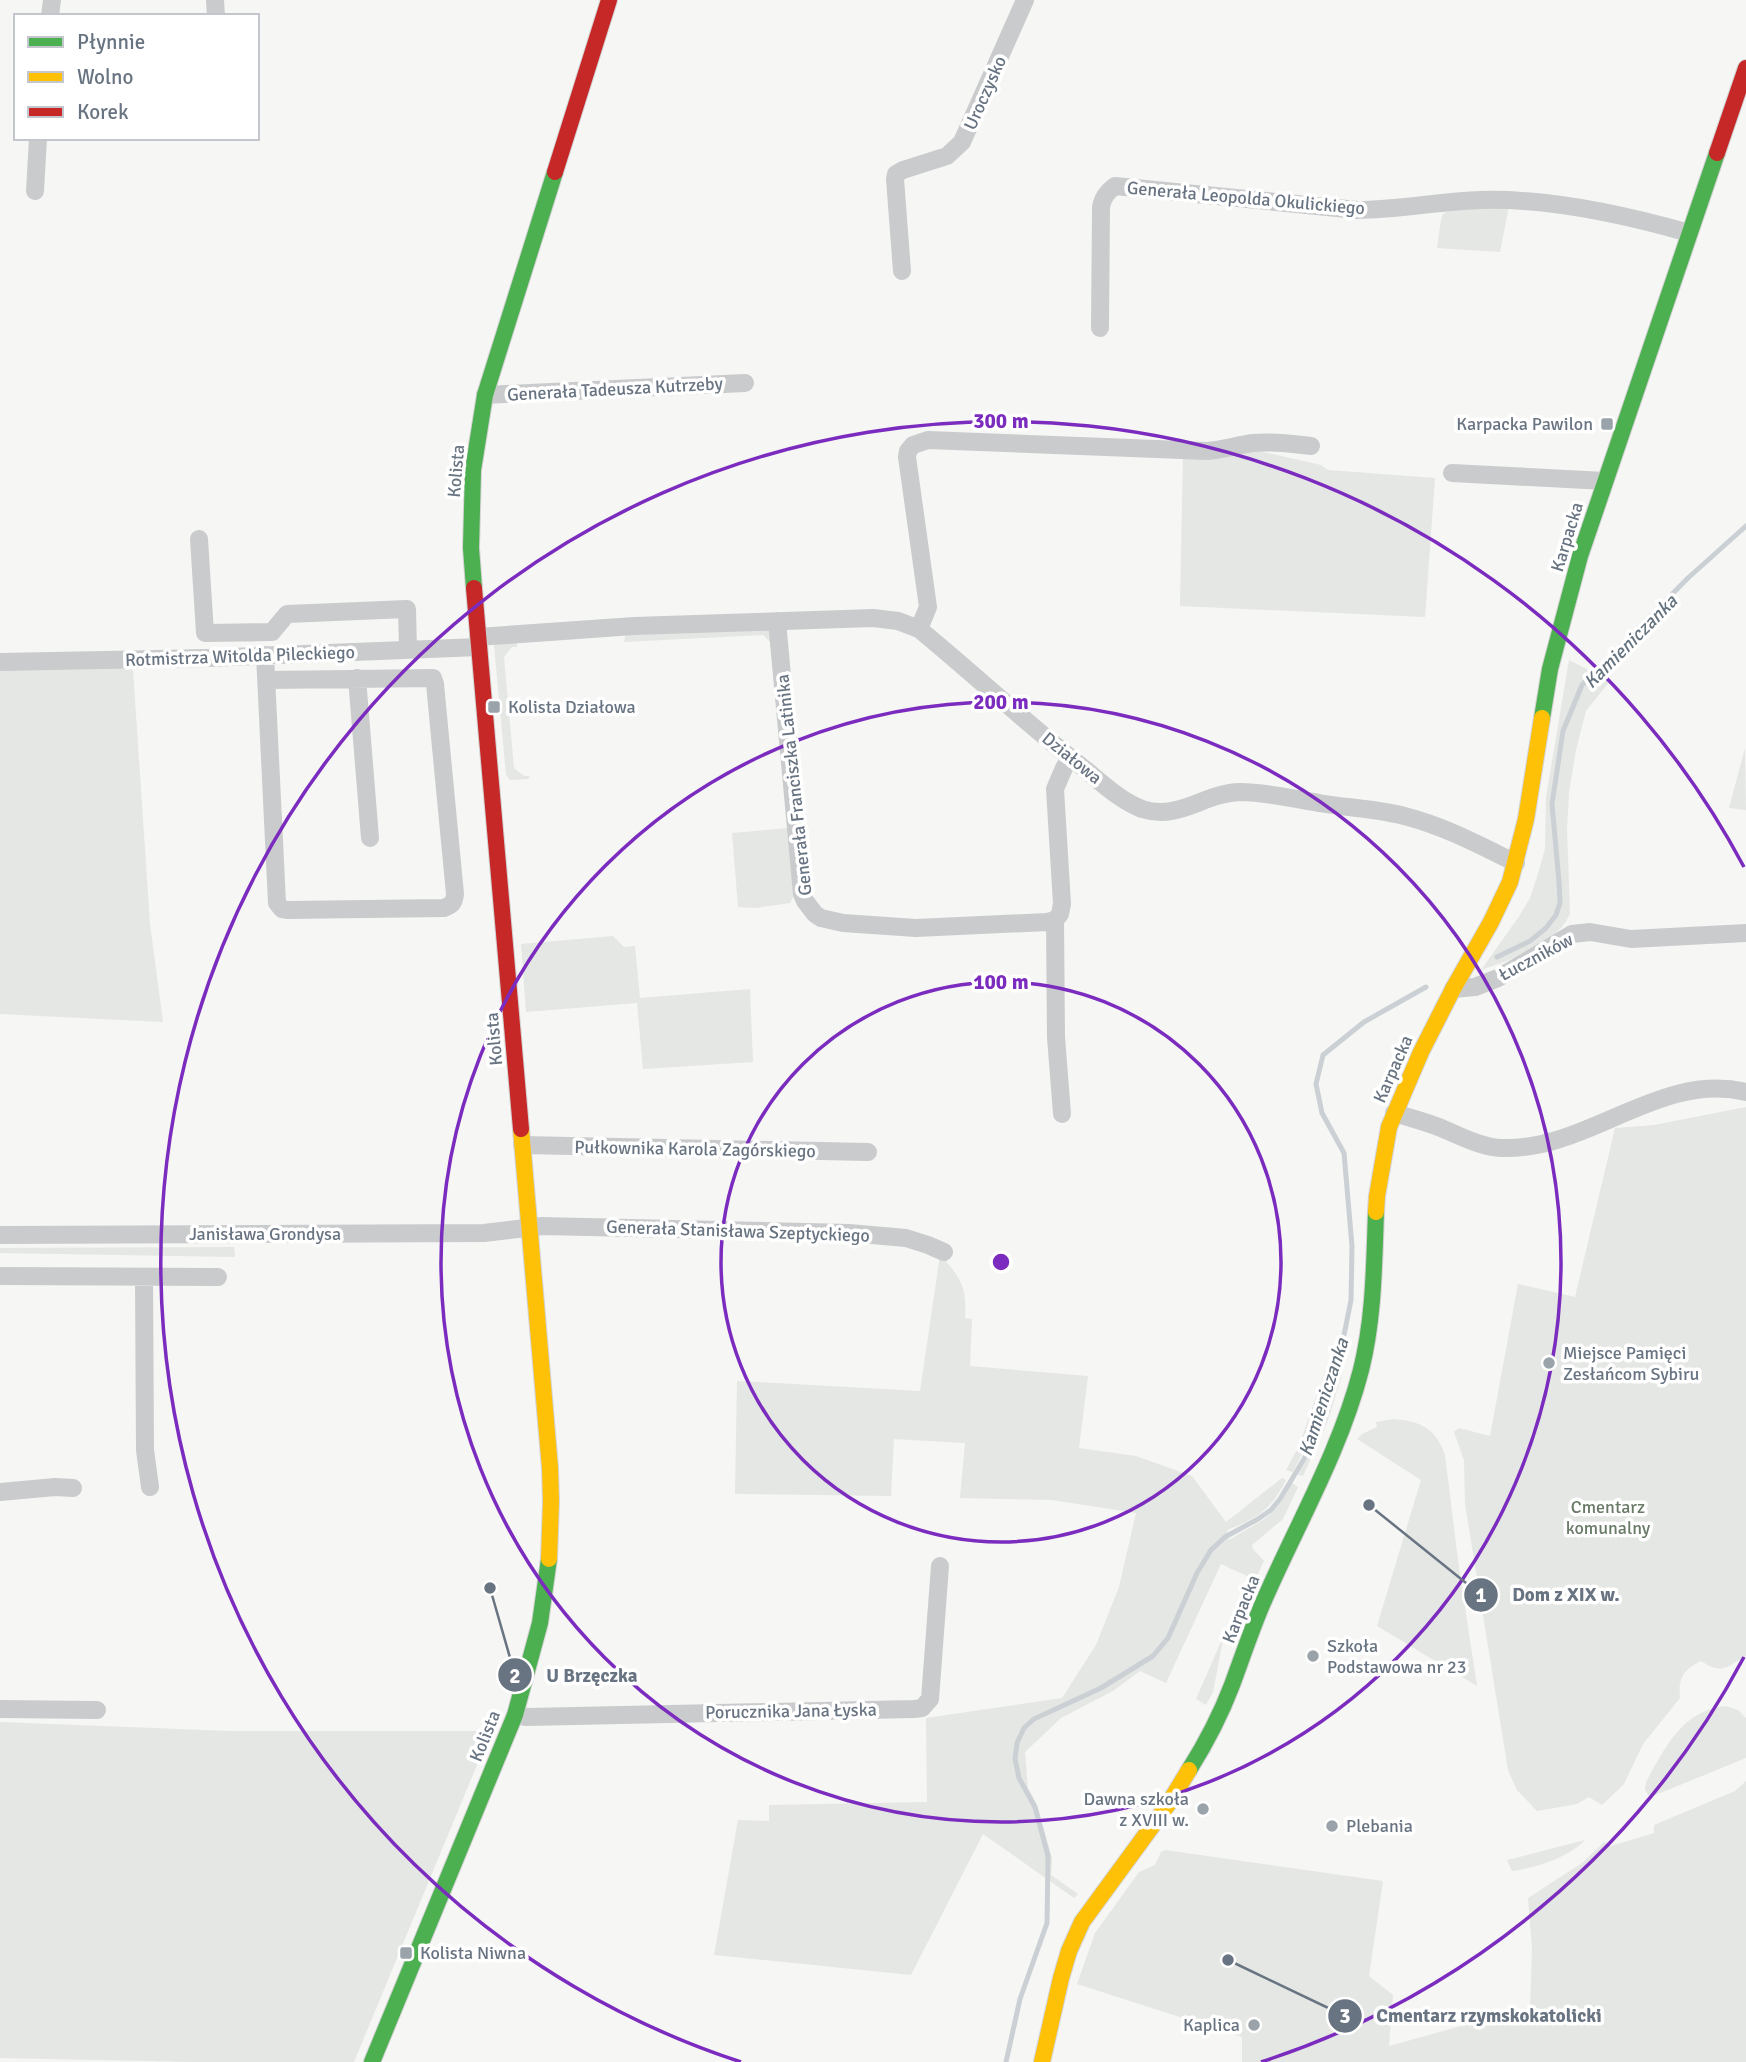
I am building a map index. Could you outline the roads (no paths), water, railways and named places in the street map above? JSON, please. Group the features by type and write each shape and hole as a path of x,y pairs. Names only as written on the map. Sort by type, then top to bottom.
{"street":[{"name":"Kolista","path":"372,2062 515,1714 530,1672 549,1571 552,1527 550,1468 471,548 473,470 485,395 609,0"},
{"name":"Uroczysko","path":"902,271 896,174 947,156 962,142 1025,0"},
{"name":"Karpacka","path":"1042,2062 1061,1978 1078,1931 1094,1904 1169,1803 1205,1746 1231,1688 1261,1607 1343,1424 1361,1370 1370,1325 1377,1196 1385,1143 1394,1113 1421,1052 1502,902 1516,863 1526,819 1550,669 1580,556 1746,68"},
{"path":"35,191 38,140"},
{"name":"Generała Leopolda Okulickiego","path":"1100,328 1101,207 1102,199 1115,186 1357,210 1387,210 1482,200 1528,202 1594,211 1689,233"},
{"name":"Generała Tadeusza Kutrzeby","path":"485,395 745,383"},
{"path":"919,629 928,607 907,457 908,451 920,442 928,440 1207,451 1255,443 1311,446"},
{"path":"1452,473 1605,481"},
{"path":"199,539 205,633 272,632 287,614 407,609 408,650"},
{"name":"Działowa","path":"479,642 634,626 873,618 898,621 919,629 1071,758 1134,806 1155,812 1179,811 1210,797 1255,793 1409,817 1516,863"},
{"name":"Generała Franciszka Latinika","path":"777,621 802,894 810,909 821,918 843,923 916,928 1055,920"},
{"name":"Rotmistrza Witolda Pileckiego","path":"0,662 144,660 408,650 479,642"},
{"path":"265,655 276,898 282,909 444,908 451,905 455,894 433,678 267,680"},
{"path":"357,678 370,838"},
{"path":"1062,1114 1056,1037 1055,920 1060,914 1062,904 1055,789 1071,758"},
{"name":"Łuczników","path":"1453,989 1475,986 1498,978 1572,934 1590,932 1631,939 1746,933"},
{"path":"1394,1113 1476,1142 1504,1148 1568,1136 1687,1091 1718,1088 1746,1092"},
{"name":"Pułkownika Karola Zagórskiego","path":"522,1145 867,1152"},
{"name":"Janisława Grondysa","path":"0,1234 484,1233 529,1228"},
{"name":"Generała Stanisława Szeptyckiego","path":"529,1228 849,1233 906,1238 944,1252"},
{"path":"0,1276 218,1278"},
{"path":"144,1277 145,1450 150,1487"},
{"path":"0,1492 73,1488"},
{"name":"Porucznika Jana Łyska","path":"515,1714 527,1717 922,1708 930,1699 940,1566"},
{"path":"0,1709 97,1710"}],"waterway":[{"name":"Kamieniczanka","path":"1497,957 1530,941 1546,928 1556,915 1560,903 1552,804 1563,731 1582,685 1688,578 1746,526"},
{"name":"Kamieniczanka","path":"1006,2062 1020,1999 1047,1923 1048,1856 1035,1807 1019,1778 1015,1759 1017,1743 1024,1728 1034,1719 1101,1688 1153,1656 1168,1638 1197,1573 1211,1550 1225,1537 1271,1510 1304,1459 1340,1355 1351,1300 1352,1246 1344,1153 1322,1113 1316,1084 1323,1055 1364,1022 1426,987"}],"place":[{"name":"Karpacka Pawilon","path":"1607,424"},
{"name":"Kolista Działowa","path":"494,707"},
{"name":"Miejsce Pamięci Zesłańcom Sybiru","path":"1549,1363"},
{"name":"Dom z XIX w.","path":"1369,1505"},
{"name":"U Brzęczka","path":"490,1588"},
{"name":"Szkoła Podstawowa nr 23","path":"1313,1656"},
{"name":"Dawna szkoła z XVIII w.","path":"1203,1809"},
{"name":"Plebania","path":"1332,1826"},
{"name":"Kolista Niwna","path":"406,1953"},
{"name":"Cmentarz rzymskokatolicki","path":"1228,1960"},
{"name":"Kaplica","path":"1254,2025"}],"park label":[{"name":"Cmentarz komunalny","path":"1608,1517"}]}
